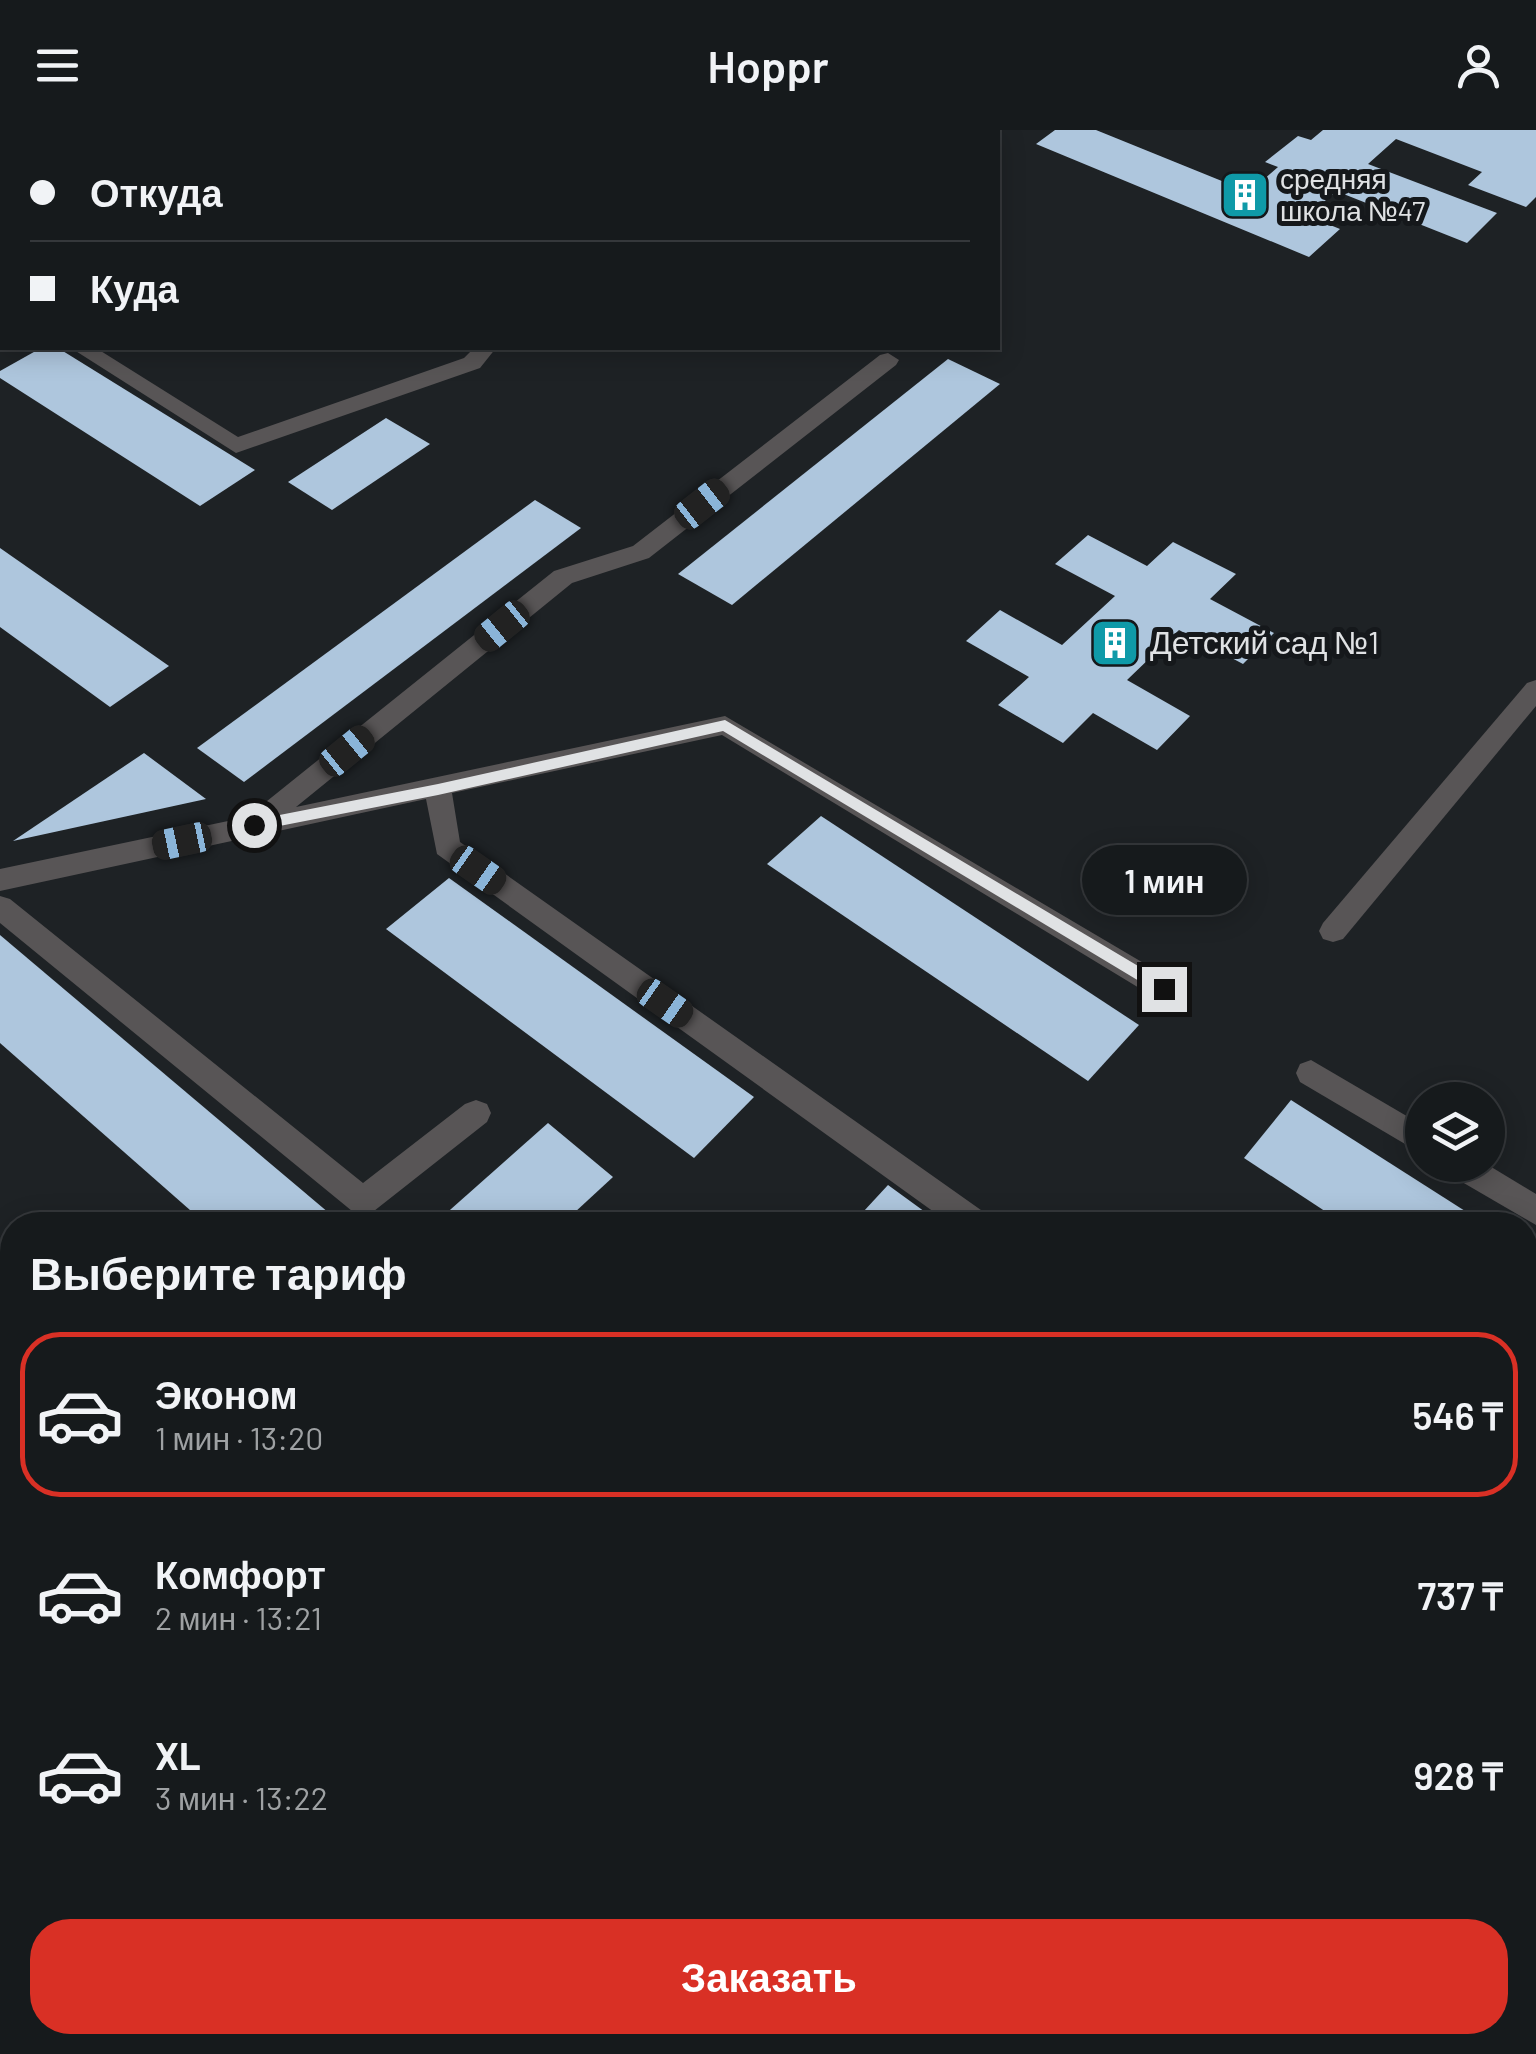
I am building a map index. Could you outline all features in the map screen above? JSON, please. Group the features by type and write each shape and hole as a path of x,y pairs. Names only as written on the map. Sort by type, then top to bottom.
{"street":[{"path":"85,350 236,446 472,364 484,350"},
{"path":"254,825 563,576 641,552 888,360"},
{"path":"1333,931 1536,690"},
{"path":"0,880 438,790 725,725 1164,989"},
{"path":"438,790 447,848 958,1212"},
{"path":"0,907 362,1201 476,1112"},
{"path":"1311,1073 1405,1131"},
{"path":"1489,1182 1536,1211"}],"building":[{"name":"средняя школа №47","path":"1055,130 1096,130 1249,192 1278,167 1265,162 1298,136 1311,140 1323,130 1536,130 1536,197 1526,207 1468,185 1482,172 1396,139 1368,164 1497,213 1467,243 1336,191 1308,216 1340,229 1309,257 1036,144"},
{"path":"37,350 61,350 255,470 200,506 0,378 0,371"},
{"path":"948,359 1000,384 732,605 678,574"},
{"path":"386,418 430,444 332,510 288,482"},
{"path":"535,500 581,528 244,782 197,748"},
{"name":"Детский сад №1","path":"1088,535 1147,566 1173,542 1236,574 1210,599 1274,633 1243,664 1179,630 1127,680 1190,716 1157,750 1093,713 1063,743 998,705 1029,677 966,641 1000,610 1062,645 1115,596 1055,564"},
{"path":"0,548 169,666 110,707 0,627"},
{"path":"144,753 206,799 13,841"},
{"path":"821,816 1139,1025 1088,1081 767,864"},
{"path":"449,878 754,1097 694,1158 386,929"},
{"path":"0,935 328,1212 192,1212 0,1043"},
{"path":"1291,1100 1405,1173 1405,1182 1420,1182 1467,1212 1326,1212 1244,1158"},
{"path":"548,1123 613,1177 575,1212 448,1212"},
{"path":"888,1185 925,1212 863,1212"}],"place":[{"name":"средняя школа №47","path":"1245,195"},
{"name":"Детский сад №1","path":"1115,643"}],"route":[{"path":"254,825 438,790 725,725 1164,989"}]}
